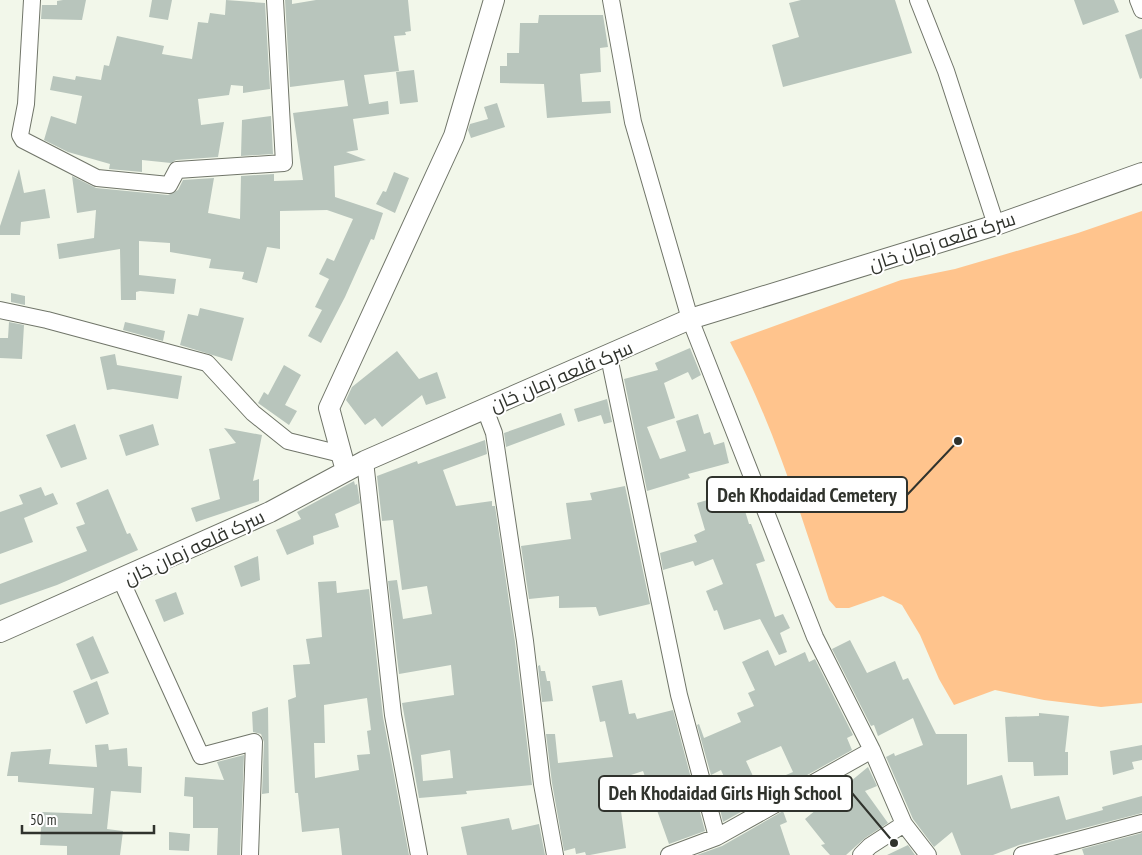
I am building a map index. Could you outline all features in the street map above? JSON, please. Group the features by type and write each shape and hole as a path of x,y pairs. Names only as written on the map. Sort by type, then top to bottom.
{"street":[{"path":"32,0 26,104 20,135 23,140 97,178 169,185 176,170 284,163 275,0"},
{"path":"343,463 329,408 454,136 494,0"},
{"path":"611,0 633,122 690,319 815,637 872,750 904,824 928,855"},
{"path":"918,0 946,71 996,224"},
{"path":"1138,0 1142,10"},
{"name":"سرک قلعه زمان خان","path":"0,632 121,580 270,512 343,463 364,461 561,374 608,357 690,319 996,224 1142,173"},
{"path":"0,310 48,320 207,363 253,413 288,441 343,463"},
{"path":"608,357 679,695 717,837"},
{"path":"485,409 494,433 525,641 542,784 555,855"},
{"path":"364,461 393,715 419,855"},
{"path":"121,580 201,756 254,742 250,855"},
{"path":"669,855 717,837 872,750"},
{"path":"1022,855 1142,823"},
{"path":"861,855 870,846 904,824"}],"shaded area":[{"path":"1142,211 1142,703 1101,707 1044,700 995,690 954,705 939,679 920,635 902,605 883,596 849,608 836,608 829,600 773,436 730,342 901,280 955,269 1078,233"}],"building":[{"path":"63,0 86,0 82,20 41,19 42,5 57,5 57,1"},
{"path":"152,0 172,0 168,20 149,17"},
{"path":"226,0 265,3 270,89 243,93 243,86 231,85 229,95 198,99 201,125 224,122 218,157 176,160 171,163 142,160 142,172 109,169 110,164 68,152 44,140 51,116 76,124 82,96 50,90 53,76 75,80 76,76 101,80 104,65 109,66 117,36 164,46 162,54 192,59 198,22 208,23 210,13 225,15"},
{"path":"285,0 292,0 292,4 316,0 408,0 411,31 405,32 406,35 394,36 399,71 364,75 369,104 388,101 389,114 353,119 358,150 346,152 366,160 334,166 335,197 383,213 374,240 371,239 345,297 321,343 308,336 322,310 315,307 329,279 319,274 327,258 334,261 353,219 327,210 280,211 280,249 267,247 257,283 242,279 244,272 209,268 211,259 170,252 170,243 139,241 139,275 176,279 174,294 140,291 136,292 136,300 121,300 120,249 59,259 57,244 94,238 96,210 77,213 72,176 96,188 168,195 178,190 183,180 214,178 208,213 240,219 241,176 274,174 274,181 303,180 293,113 348,106 344,80 290,87"},
{"path":"801,0 895,0 912,53 783,87 772,45 799,37 789,3"},
{"path":"1074,0 1114,0 1119,12 1083,25"},
{"path":"539,15 603,15 608,47 600,48 601,72 580,74 582,102 610,101 611,113 547,118 544,84 500,83 500,66 507,66 507,53 519,53 520,23 538,23"},
{"path":"1142,29 1142,78 1140,79 1125,35"},
{"path":"414,70 418,102 400,104 396,72"},
{"path":"497,103 505,127 471,138 468,130 470,124 488,119 484,107"},
{"path":"271,116 273,154 241,156 242,120"},
{"path":"19,169 24,193 45,189 50,218 21,222 20,235 0,235 0,226"},
{"path":"394,172 409,178 395,213 376,204 383,191 386,192"},
{"path":"11,293 25,296 25,305 11,302"},
{"path":"200,308 244,318 232,361 180,345 188,314 198,316"},
{"path":"9,322 24,325 22,359 0,358 0,338 8,338"},
{"path":"125,322 165,331 163,341 123,330"},
{"path":"690,348 701,375 692,380 688,372 664,383 675,418 647,427 660,459 686,451 676,421 698,414 704,434 710,432 714,445 724,442 729,463 688,474 690,478 647,491 624,379 658,370 655,363"},
{"path":"397,351 419,379 437,372 446,398 426,405 422,395 382,427 375,418 365,425 346,400 352,387"},
{"path":"115,354 117,365 182,376 178,399 113,389 107,390 100,357"},
{"path":"284,365 301,375 285,405 297,411 289,425 258,403 264,392 268,395"},
{"path":"607,399 612,422 604,424 601,415 578,422 574,409"},
{"path":"561,413 565,425 506,447 504,433"},
{"path":"75,424 87,459 61,468 46,435"},
{"path":"153,424 159,445 126,456 119,435"},
{"path":"224,428 262,435 253,481 259,479 259,501 196,522 191,508 220,499 209,449 236,443"},
{"path":"485,440 487,454 443,470 456,506 492,501 492,506 495,506 515,642 532,785 466,791 467,794 419,798 402,703 454,695 451,665 399,674 388,581 397,580 403,619 432,614 427,586 402,590 393,520 382,521 377,476 417,461 418,464","holes":["450,750 453,778 423,781 421,755"]},
{"path":"354,481 355,485 357,484 360,503 335,514 339,527 313,536 314,544 287,555 276,530 301,519 297,512"},
{"path":"625,486 650,604 599,616 596,607 559,608 559,596 529,599 521,546 571,539 566,503 592,500 590,493"},
{"path":"41,487 45,496 53,493 58,504 24,518 33,542 0,554 0,512 23,504 19,495"},
{"path":"108,489 127,534 130,533 138,550 57,585 0,605 0,584 87,551 76,527 85,524 76,503"},
{"path":"739,491 749,524 751,524 765,561 756,564 775,617 783,614 790,628 780,633 787,652 779,655 760,619 724,630 717,610 714,611 706,591 723,584 713,559 695,566 693,561 663,570 660,553 697,542 694,535 705,530 697,503"},
{"path":"258,556 260,580 241,587 234,566"},
{"path":"336,581 337,593 369,589 383,717 409,855 342,855 339,828 302,832 298,793 295,793 288,700 296,697 293,665 310,664 306,639 322,637 318,582","holes":["367,698 371,730 367,731 370,754 357,755 359,770 315,778 314,743 325,743 324,705"]},
{"path":"176,592 184,614 164,622 155,600"},
{"path":"93,636 109,673 91,680 76,644"},
{"path":"850,640 867,673 895,661 903,680 908,678 936,734 967,734 967,785 1002,775 1011,809 1059,796 1066,820 1103,810 1102,807 1142,796 1142,813 1019,845 993,855 961,855 952,832 934,847 913,819 886,757 894,753 895,756 923,745 913,718 878,736 874,725 871,726 832,649"},
{"path":"768,650 775,666 805,652 809,662 815,659 853,735 847,738 852,750 723,822 718,801 732,795 721,770 711,775 697,725 699,724 704,738 741,722 737,713 754,706 748,693 755,690 742,662","holes":["781,746 793,772 758,787 746,761"]},
{"path":"540,665 541,671 545,671 547,681 550,681 553,701 542,702 538,666"},
{"path":"622,680 629,714 635,713 637,719 673,710 705,831 669,844 643,771 613,781 618,812 621,811 626,848 590,855 586,855 585,852 576,854 575,848 564,851 552,783 546,734 555,734 558,763 613,757 605,721 600,722 592,686"},
{"path":"97,681 109,714 86,724 73,691"},
{"path":"268,707 269,793 262,794 264,742 261,734 253,732 252,712"},
{"path":"1039,713 1069,716 1065,752 1068,752 1068,775 1034,776 1033,762 1008,762 1005,717 1039,716"},
{"path":"108,744 109,750 127,748 128,766 142,767 141,793 111,791 107,829 123,831 120,855 67,855 67,846 40,845 42,812 92,814 94,788 18,782 18,776 7,776 11,752 51,749 49,764 97,767 95,745"},
{"path":"1142,745 1142,760 1132,762 1134,769 1113,775 1110,751"},
{"path":"244,755 240,855 217,855 218,828 193,828 193,797 184,796 185,777 224,780 217,762"},
{"path":"868,767 877,786 865,791 888,823 865,838 846,855 830,855 821,845 825,844 805,819"},
{"path":"783,811 787,822 780,825 790,855 697,855 722,846"},
{"path":"509,818 512,830 539,824 545,855 467,855 461,827"},
{"path":"169,832 190,834 189,851 169,850"},
{"path":"1142,833 1142,855 1084,855 1082,849"},
{"path":"908,845 915,855 887,855"}],"place":[{"name":"Deh Khodaidad Cemetery","path":"958,441"},
{"name":"Deh Khodaidad Girls High School","path":"894,843"}]}
